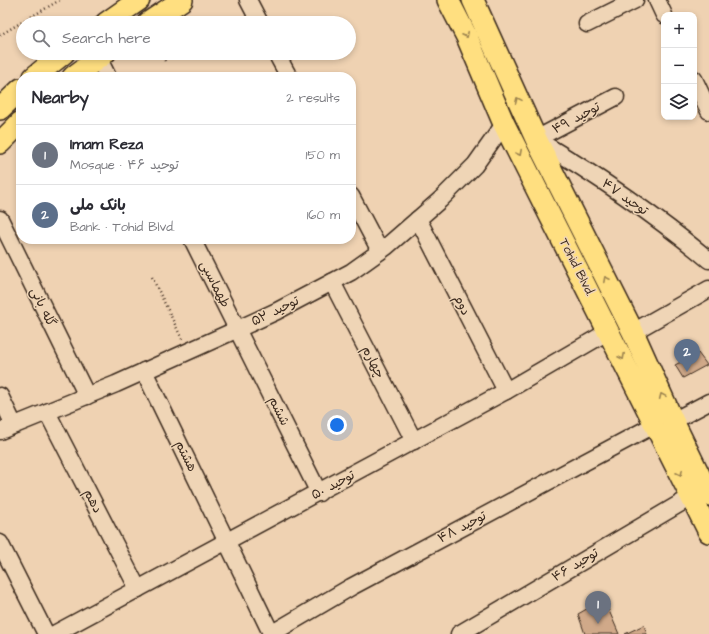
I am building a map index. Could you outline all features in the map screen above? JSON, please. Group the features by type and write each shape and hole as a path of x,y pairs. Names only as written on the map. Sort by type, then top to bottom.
{"main road":[{"path":"116,16 139,0"},
{"path":"158,16 182,0"},
{"name":"Tohid Blvd.","path":"448,0 467,37 504,124 609,331 665,423 703,490 709,532"},
{"name":"Tohid Blvd.","path":"473,0 536,140 634,332 665,423"},
{"path":"40,72 55,60"},
{"path":"80,72 95,60"},
{"path":"0,109 16,94"},
{"path":"0,143 16,127"}],"street":[{"path":"248,0 256,16"},
{"path":"586,24 635,0"},
{"path":"657,0 662,12"},
{"path":"103,60 107,72"},
{"path":"280,60 286,72"},
{"path":"696,84 709,111"},
{"name":"توحید ۴۹","path":"536,140 616,97"},
{"name":"توحید ۵۲","path":"7,428 87,396 277,312 351,272 380,251 440,200 475,164 504,124"},
{"name":"توحید ۴۷","path":"536,140 577,164 673,230 709,260"},
{"path":"356,205 380,251"},
{"name":"گله بانی","path":"0,219 87,396"},
{"name":"دوم","path":"418,219 506,391"},
{"name":"طهماسبی","path":"195,244 238,329"},
{"name":"چهارم","path":"332,282 414,441"},
{"path":"634,332 709,289"},
{"name":"ششم","path":"238,329 319,493"},
{"name":"توحید ۵۰","path":"54,634 319,493 506,391 609,331"},
{"name":"هشتم","path":"144,371 228,541 271,634"},
{"path":"0,396 7,428"},
{"name":"توحید ۴۸","path":"271,634 350,587 665,423 709,402"},
{"name":"دهم","path":"47,412 138,589"},
{"name":"توحید ۴۶","path":"459,634 703,490"},
{"path":"0,543 46,634"}],"path":[{"path":"33,16 60,0"},
{"path":"0,35 16,26"},
{"path":"152,276 188,352"}],"building":[{"path":"698,353 707,365 683,378 675,365"},
{"path":"604,599 619,634 585,634 578,614"},
{"path":"644,625 647,634 625,634"}],"place":[{"name":"بانک ملی","path":"687,372"},
{"name":"Imam Reza","path":"598,624"}]}
